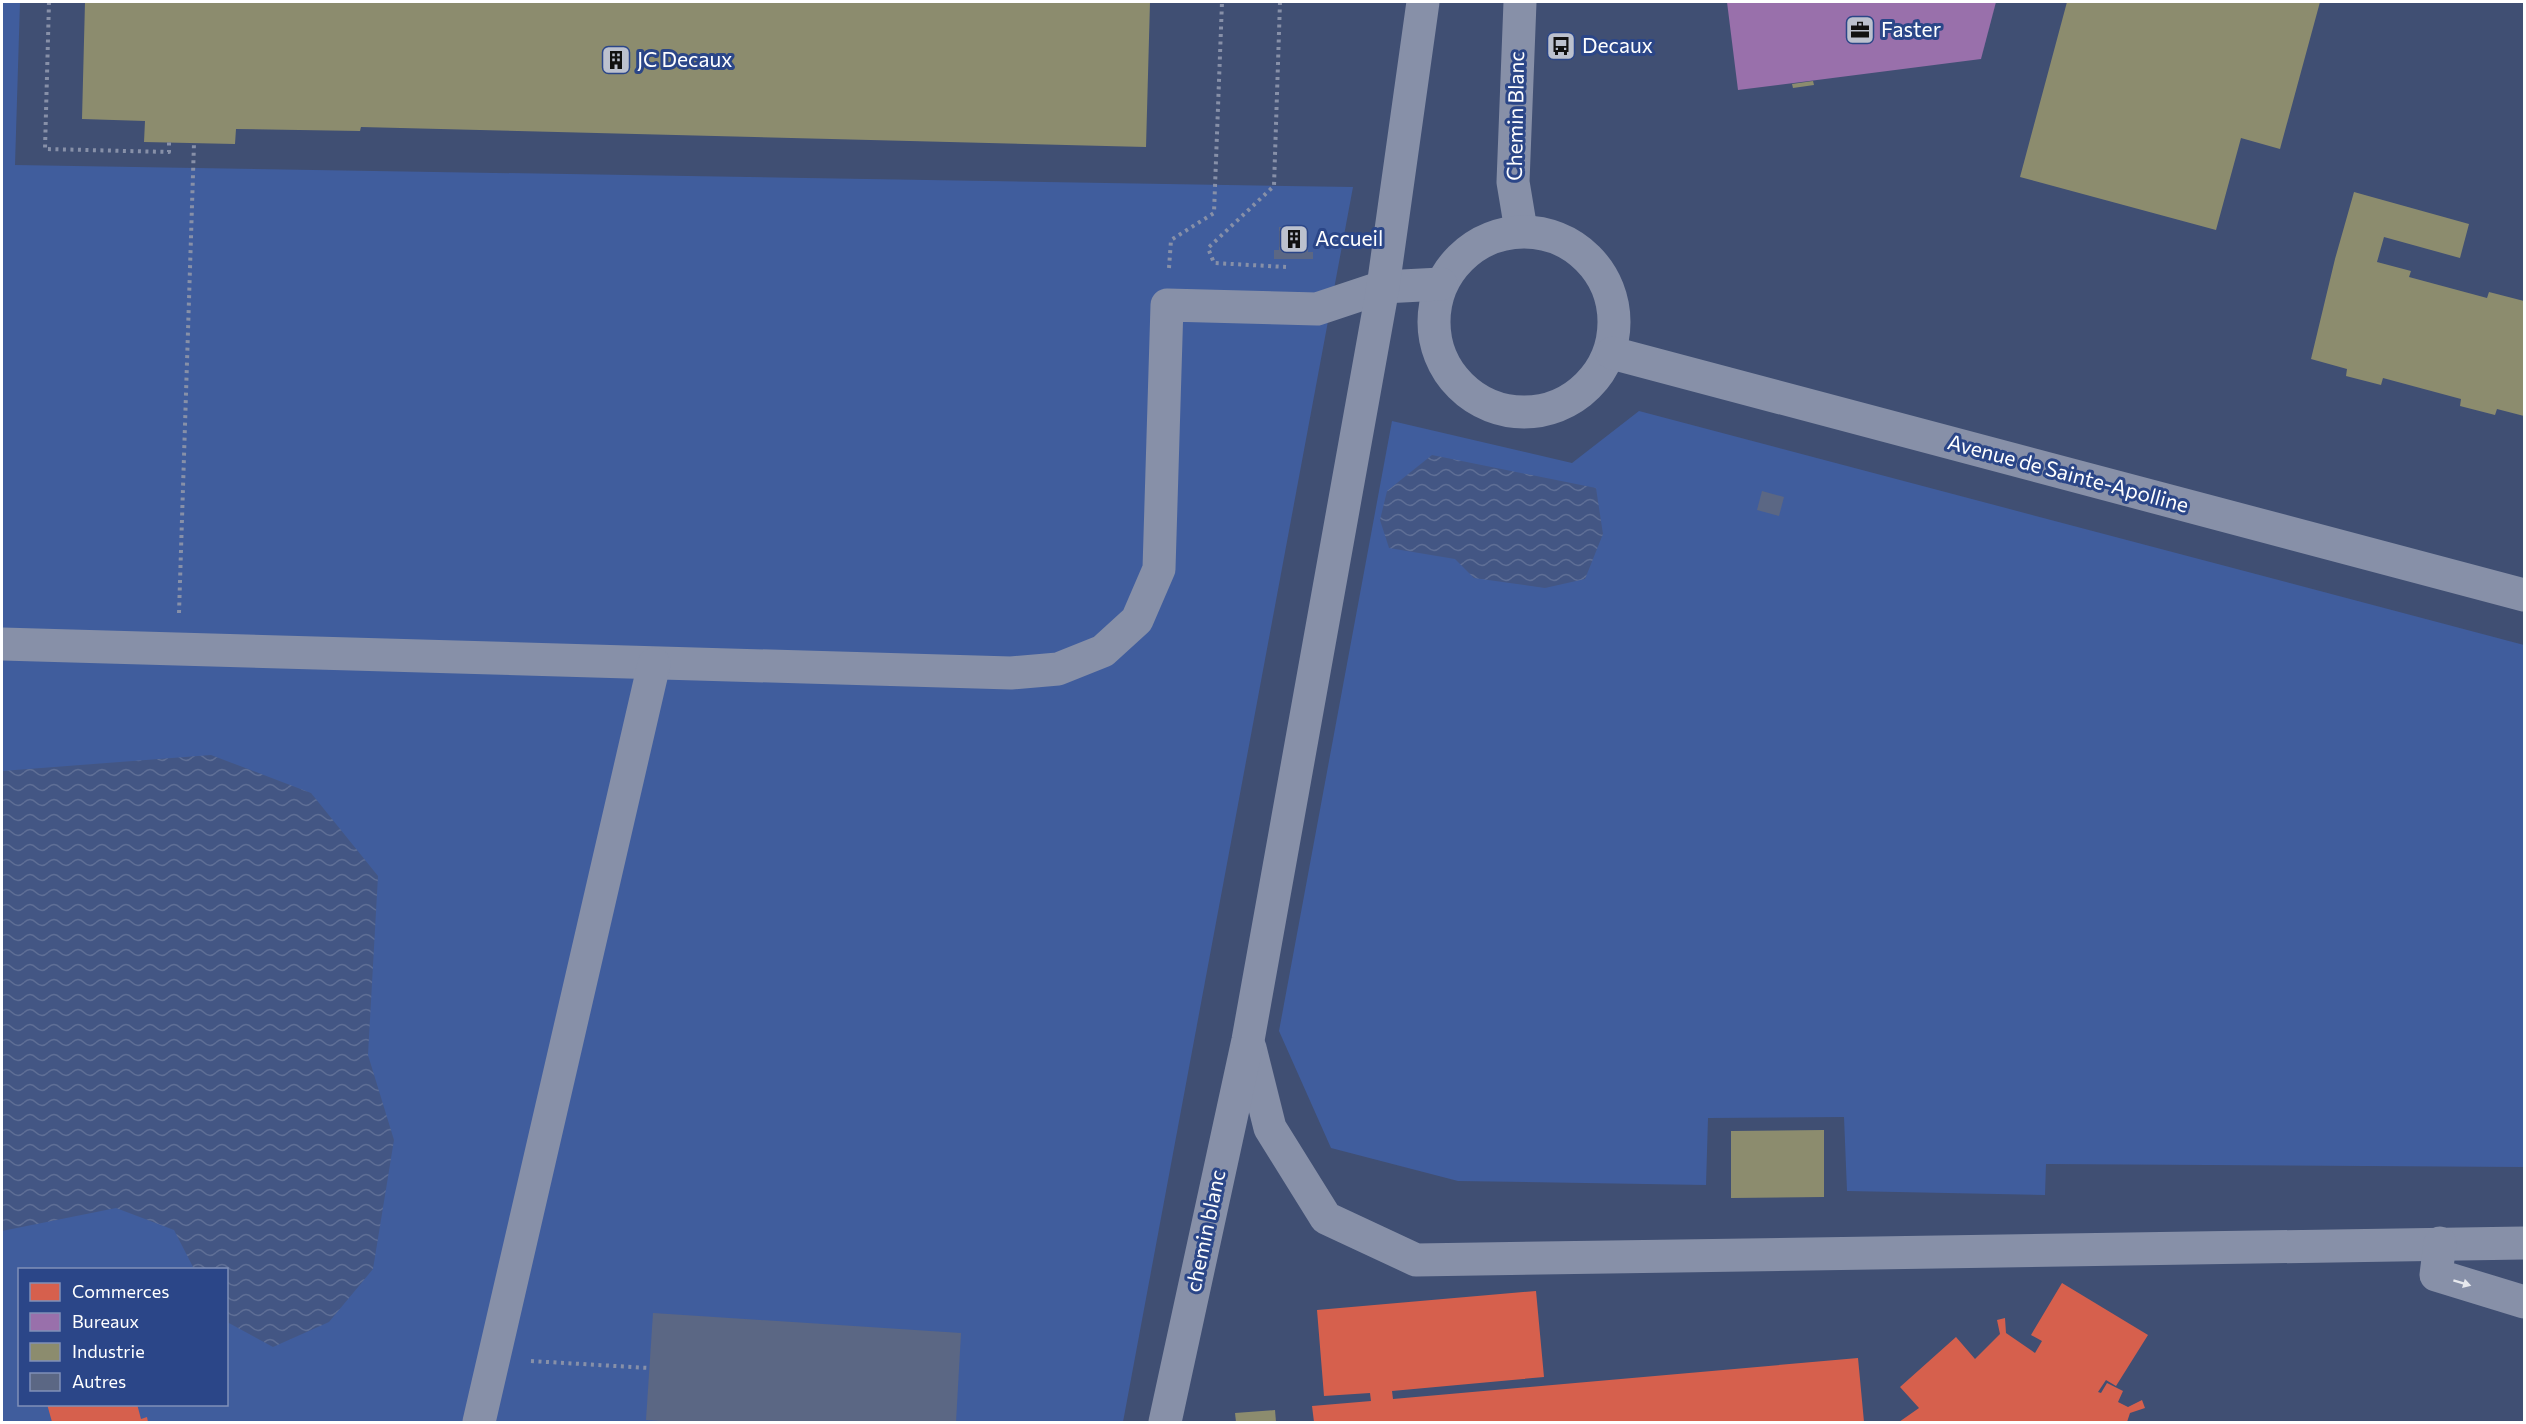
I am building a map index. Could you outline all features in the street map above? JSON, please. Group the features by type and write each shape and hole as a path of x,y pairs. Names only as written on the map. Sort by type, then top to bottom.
{"street":[{"name":"chemin blanc","path":"1165,1422 1248,1040 1383,287 1423,2"},
{"name":"Chemin Blanc","path":"1520,2 1513,182 1521,230"},
{"path":"1521,230 1558,238 1581,251 1599,270 1611,294 1615,320 1612,353 1599,373 1578,394 1552,408 1522,412 1493,407 1467,392 1447,370 1436,342 1434,313 1441,284 1457,261 1478,243 1504,233 1521,230"},
{"path":"2,644 1011,673 1058,669 1103,651 1137,620 1159,569 1167,305 1317,309 1383,287 1441,284"},
{"name":"Avenue de Sainte-Apolline","path":"1612,353 2524,596"},
{"path":"479,1422 654,663"},
{"path":"1248,1040 1270,1128 1326,1218 1416,1260 2524,1243"},
{"path":"2440,1243 2436,1275 2524,1302"}],"path":[{"path":"49,2 45,149 169,152 169,142"},
{"path":"1167,305 1171,240 1214,213 1222,2"},
{"path":"1280,2 1274,186 1208,248 1214,263 1293,268"},
{"path":"177,649 194,143"},
{"path":"494,1358 649,1368"}],"shaded area":[{"path":"2,2 20,2 15,165 1353,187 1123,1422 2,1422"},
{"path":"1639,411 2524,645 2524,1167 2046,1164 2045,1195 1847,1191 1844,1117 1708,1118 1706,1185 1458,1181 1331,1148 1279,1031 1392,421 1572,463"}],"water":[{"path":"1432,455 1596,488 1603,534 1585,579 1545,588 1474,578 1455,559 1389,548 1380,520 1387,491"},
{"path":"211,755 311,793 378,876 368,1055 394,1140 373,1269 329,1322 273,1347 228,1323 228,1268 193,1268 174,1230 116,1208 2,1231 2,771"}],"building: Commerces":[{"path":"2062,1283 2148,1335 2116,1386 2106,1380 2098,1392 2101,1393 2107,1383 2123,1391 2118,1402 2128,1407 2142,1400 2145,1408 2130,1413 2127,1422 1899,1422 1919,1408 1900,1387 1956,1337 1975,1359 2000,1334 1997,1320 2005,1318 2006,1333 2035,1353 2042,1341 2031,1335"},
{"path":"1536,1291 1544,1377 1392,1391 1393,1399 1858,1358 1864,1422 1314,1422 1312,1406 1371,1401 1370,1393 1324,1396 1317,1310"},
{"path":"48,1406 138,1406 141,1419 147,1417 148,1422 52,1422"}],"building: Bureaux":[{"name":"Faster","path":"1727,2 1996,2 1981,59 1738,90"}],"building: Industrie":[{"name":"JC Decaux","path":"85,2 1150,2 1146,147 361,127 360,131 236,129 235,144 144,142 145,121 82,119"},
{"path":"2067,2 2320,2 2280,149 2241,138 2216,230 2020,177"},
{"path":"1813,81 1814,85 1793,88 1792,84"},
{"path":"2354,192 2469,224 2460,258 2384,237 2377,262 2411,271 2409,277 2487,298 2489,292 2524,301 2524,416 2497,409 2495,415 2460,406 2461,399 2383,378 2381,385 2346,376 2347,369 2311,359"},
{"path":"1824,1130 1824,1197 1731,1198 1731,1131"},
{"path":"1275,1410 1276,1422 1236,1422 1235,1413"}],"building: Autres":[{"name":"Accueil","path":"1279,227 1308,228 1308,252 1313,252 1313,259 1274,259 1274,250 1279,250"},
{"path":"1762,491 1784,497 1779,516 1757,510"},
{"path":"653,1313 961,1333 956,1422 675,1422 646,1420"}],"place":[{"name":"Faster","path":"1860,30"},
{"name":"Decaux","path":"1561,46"},
{"name":"JC Decaux","path":"616,60"},
{"name":"Accueil","path":"1294,239"}]}
